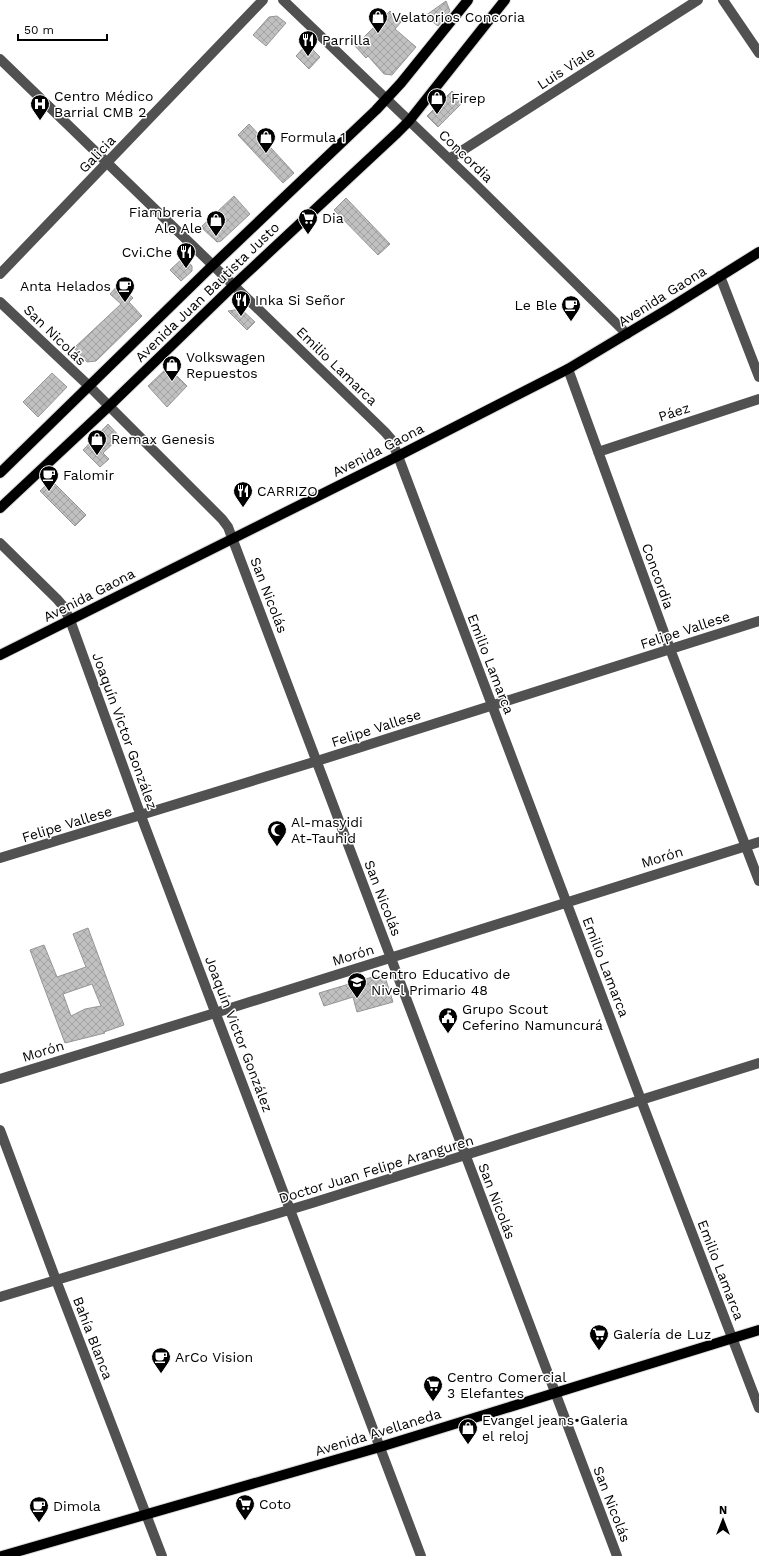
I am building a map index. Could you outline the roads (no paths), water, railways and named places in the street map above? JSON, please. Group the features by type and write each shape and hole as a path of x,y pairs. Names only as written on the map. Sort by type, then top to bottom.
{"main road":[{"name":"Avenida Juan Bautista Justo","path":"0,473 386,99 468,0"},
{"name":"Avenida Juan Bautista Justo","path":"0,508 409,121 506,0"},
{"name":"Avenida Gaona","path":"0,655 398,456 568,369 759,252"},
{"name":"Avenida Avellaneda","path":"2,1556 380,1447 759,1330"}],"street":[{"name":"Galicia","path":"0,274 263,0"},
{"name":"Concordia","path":"283,0 627,334"},
{"name":"Luis Viale","path":"449,160 698,0"},
{"path":"724,0 759,53"},
{"name":"Emilio Lamarca","path":"0,60 234,285 391,439 759,1408"},
{"path":"720,276 759,377"},
{"name":"San Nicolás","path":"0,302 89,386 222,518 232,538 616,1556"},
{"name":"Concordia","path":"568,369 670,649 759,881"},
{"name":"Páez","path":"598,452 759,399"},
{"name":"Joaquín Victor González","path":"0,543 57,599 63,606 70,620 141,816 421,1556"},
{"name":"Felipe Vallese","path":"0,858 141,816 759,621"},
{"name":"Morón","path":"0,1079 216,1013 759,842"},
{"name":"Doctor Juan Felipe Aranguren","path":"0,1297 290,1210 759,1063"},
{"name":"Bahía Blanca","path":"0,1130 162,1556"}],"place":[{"name":"Velatorios Concoria","path":"378,34"},
{"name":"Parrilla","path":"308,57"},
{"name":"Firep","path":"437,115"},
{"name":"Centro Médico Barrial CMB 2","path":"40,121"},
{"name":"Formula 1","path":"266,154"},
{"name":"Dia","path":"308,235"},
{"name":"Fiambreria Ale Ale","path":"216,237"},
{"name":"Cvi.Che","path":"186,269"},
{"name":"Anta Helados","path":"125,303"},
{"name":"Inka Si Señor","path":"241,317"},
{"name":"Le Ble","path":"571,322"},
{"name":"Volkswagen Repuestos","path":"172,382"},
{"name":"Remax Genesis","path":"97,456"},
{"name":"Falomir","path":"49,492"},
{"name":"CARRIZO","path":"243,508"},
{"name":"Al-masyidi At-Tauhid","path":"277,847"},
{"name":"Centro Educativo de Nivel Primario 48","path":"357,999"},
{"name":"Grupo Scout Ceferino Namuncurá","path":"448,1034"},
{"name":"Galería de Luz","path":"599,1351"},
{"name":"ArCo Vision","path":"161,1374"},
{"name":"Centro Comercial 3 Elefantes","path":"433,1402"},
{"name":"Evangel jeans•Galeria el reloj","path":"468,1445"},
{"name":"Coto","path":"245,1521"},
{"name":"Dimola","path":"39,1523"}]}
